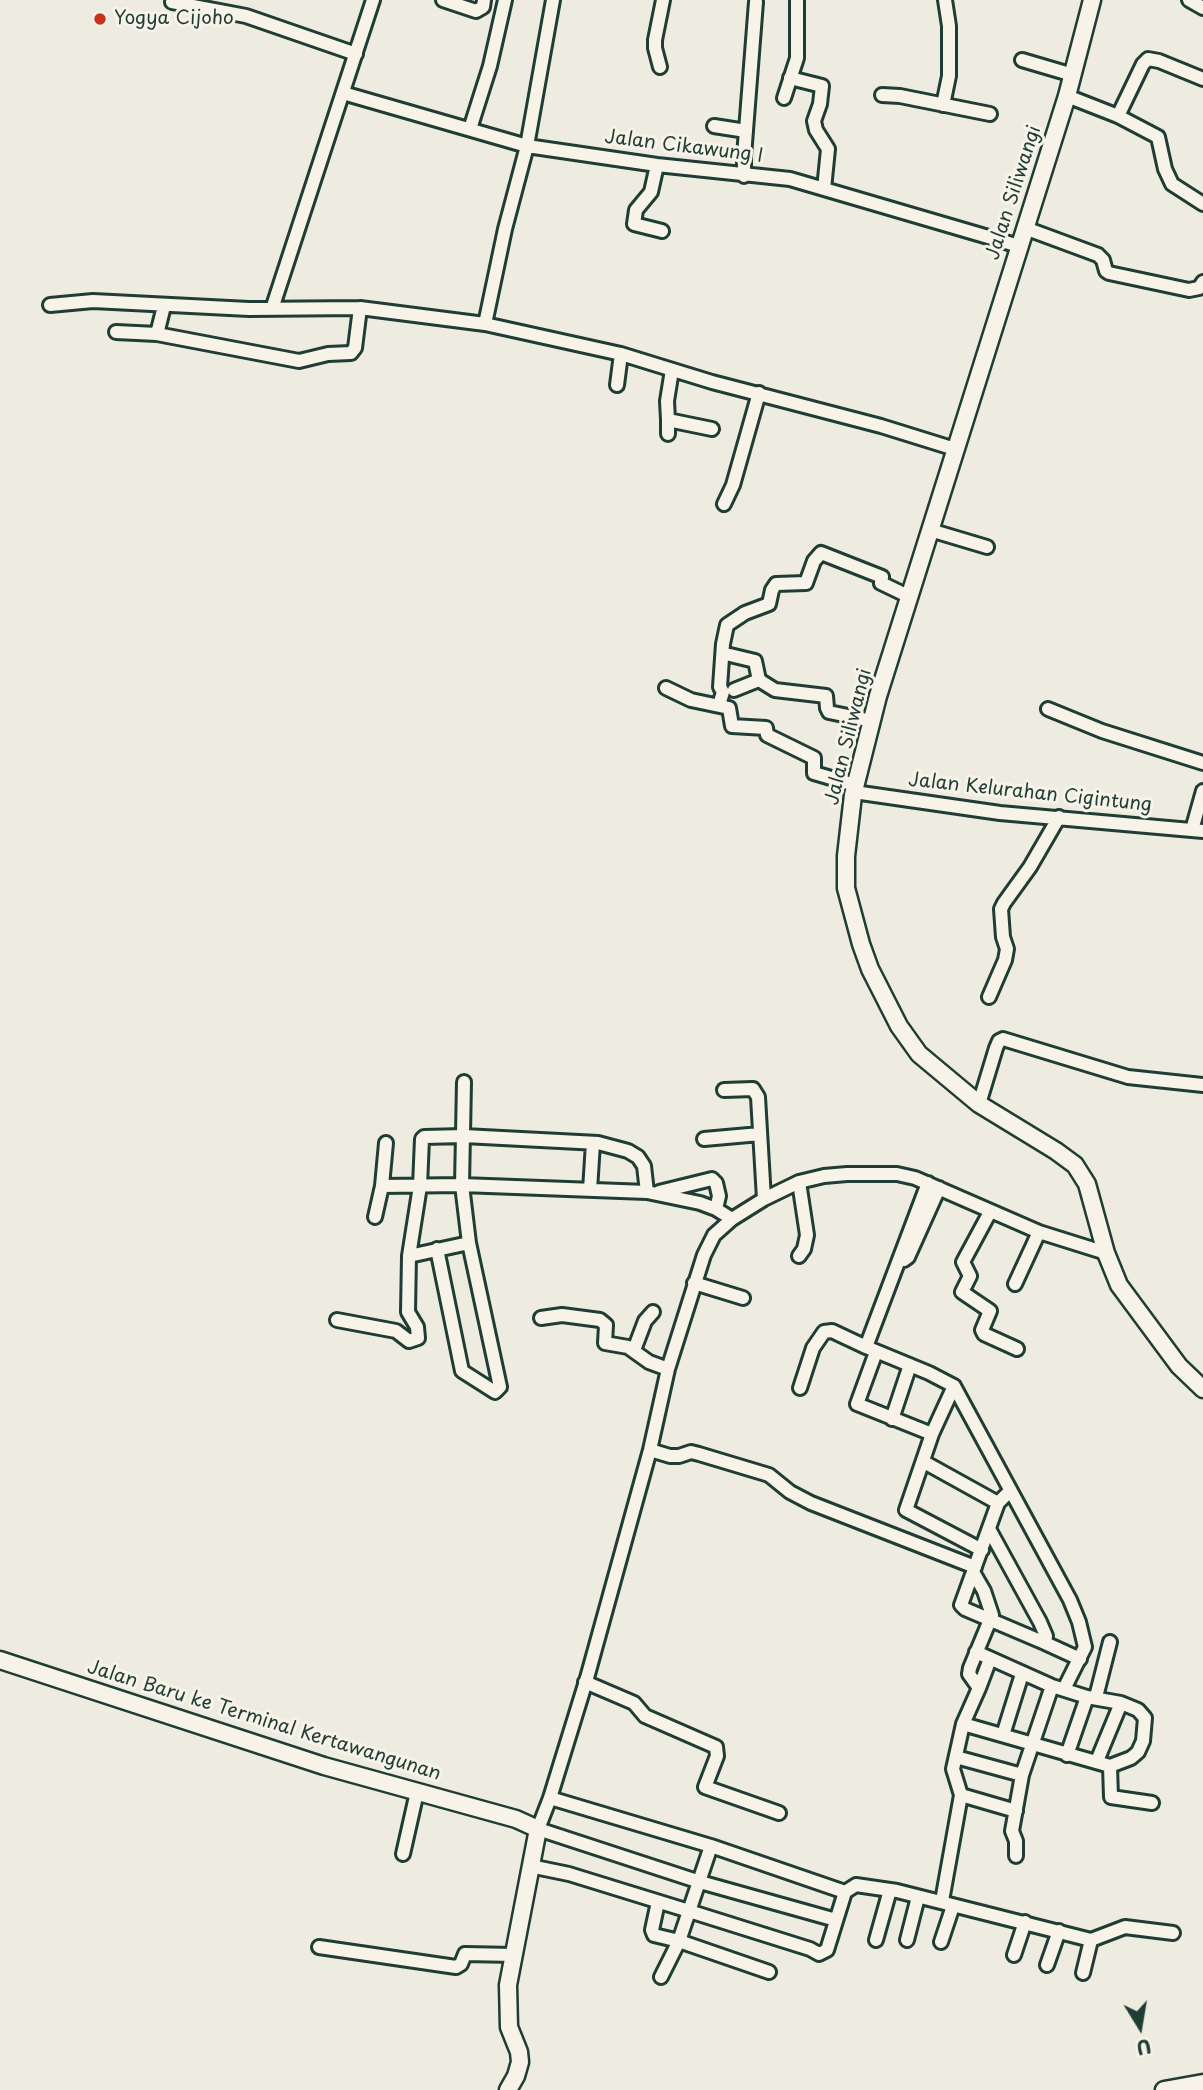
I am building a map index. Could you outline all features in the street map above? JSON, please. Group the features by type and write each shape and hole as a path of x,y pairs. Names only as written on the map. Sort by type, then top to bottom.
{"main road":[{"name":"Jalan Siliwangi","path":"1093,0 1067,96 908,596 872,721 855,788 846,856 846,887 860,944 870,970 900,1026 919,1054 979,1104 1056,1150 1075,1165 1087,1184 1106,1253 1121,1289 1179,1366 1203,1389"},
{"name":"Jalan Siliwangi","path":"1074,73 1082,62 1104,0"},
{"name":"Jalan Baru ke Terminal Kertawangunan","path":"0,1660 324,1766 516,1819 538,1829"},
{"path":"508,2090 520,2062 509,2027 508,1985 538,1829"},
{"path":"1164,2090 1203,2083"}],"street":[{"path":"272,309 373,0"},
{"path":"443,0 476,12 483,8 484,0"},
{"path":"470,129 490,66 505,0"},
{"path":"485,324 505,229 527,146 553,0"},
{"path":"660,67 655,40 663,0"},
{"path":"784,98 797,58 797,0"},
{"path":"943,105 949,76 949,26 945,0"},
{"path":"1189,0 1203,8"},
{"path":"173,2 214,5 356,54"},
{"path":"744,176 756,2"},
{"path":"1118,116 1148,59 1203,79"},
{"path":"1022,60 1074,73"},
{"path":"790,78 822,86 814,128 828,149 824,189"},
{"name":"Jalan Cikawung I","path":"343,93 527,146 744,176 790,179 1019,246"},
{"path":"882,95 900,96 990,114"},
{"path":"1067,96 1118,116 1158,137 1168,178 1182,192 1203,204"},
{"path":"714,126 746,131"},
{"path":"657,165 651,192 636,210 634,224 662,231"},
{"path":"1025,228 1098,255 1109,273 1189,290 1201,287"},
{"path":"50,305 93,300 164,306 360,309 485,324 621,354 955,449"},
{"path":"157,334 164,306"},
{"path":"116,332 157,334 299,361 328,354 351,353 355,348 360,309"},
{"path":"617,385 621,354"},
{"path":"668,434 667,401 672,370"},
{"path":"724,504 733,485 759,393"},
{"path":"668,420 712,429"},
{"path":"930,530 987,547"},
{"path":"666,688 691,700 719,705 723,692 720,687 727,625 745,613 769,604 776,584 806,583 814,561 821,553 882,578 880,583 908,596"},
{"path":"730,655 755,661 758,680"},
{"path":"758,680 775,690 827,696 829,712 872,721"},
{"path":"734,690 758,680"},
{"name":"Jalan Kelurahan Cigintung","path":"719,705 729,708 732,726 766,728 767,735 814,758 814,773 855,788 1000,813 1198,830"},
{"path":"1048,709 1102,731 1203,763"},
{"path":"1198,830 1203,791"},
{"path":"989,997 1005,960 1007,948 1003,937 1001,909 1030,867 1059,817"},
{"path":"979,1104 996,1048 1003,1039 1128,1077 1203,1085"},
{"path":"437,1249 462,1371 495,1392 500,1387 469,1243 462,1185 464,1082"},
{"path":"724,1090 751,1088 756,1091 764,1199"},
{"path":"705,1139 760,1134"},
{"path":"337,1320 399,1332 410,1341 418,1338 417,1327 408,1312 409,1256 420,1186 422,1138 464,1136 593,1143 628,1151 638,1157 644,1166 651,1193"},
{"path":"375,1217 382,1186 386,1143"},
{"path":"590,1190 593,1143"},
{"path":"836,1920 700,1882 538,1829 585,1682 650,1450 668,1369 694,1283 714,1235 764,1199 799,1182 824,1175 897,1174 933,1186 1039,1232 1106,1253"},
{"path":"651,1193 709,1179 716,1183 718,1202"},
{"path":"799,1182 807,1236 804,1250 799,1256"},
{"path":"382,1186 462,1185 651,1193 700,1203 718,1202 736,1217"},
{"path":"932,1434 857,1404 898,1261 933,1186"},
{"path":"990,1212 962,1262 970,1276 962,1292 990,1311 982,1329 984,1334 1017,1349"},
{"path":"1015,1284 1039,1232"},
{"path":"409,1256 469,1243"},
{"path":"694,1283 743,1298"},
{"path":"399,1332 408,1312"},
{"path":"634,1349 645,1321 653,1312"},
{"path":"541,1318 562,1315 600,1320 606,1325 605,1343 634,1349 645,1359 668,1369"},
{"path":"800,1388 813,1348 824,1332 832,1331 954,1386 1070,1600 1085,1647 1080,1659 1058,1687 1032,1744 1022,1775 1012,1830 1016,1841 1016,1856"},
{"path":"892,1419 910,1366"},
{"path":"954,1386 932,1434 906,1511 982,1550"},
{"path":"650,1450 677,1457 691,1452 769,1475 790,1492 811,1503 974,1570 992,1613 969,1674 979,1688"},
{"path":"924,1462 998,1503"},
{"path":"1010,1491 998,1503 961,1605 1080,1659"},
{"path":"989,1529 1040,1622 1045,1643"},
{"path":"1067,1755 1110,1642"},
{"path":"963,1724 1103,1764 1131,1758 1138,1752 1143,1741 1146,1721 1143,1714 1121,1703 1091,1697 1022,1674 976,1652"},
{"path":"942,1942 961,1795 953,1769 963,1724 990,1659"},
{"path":"1003,1735 1022,1674"},
{"path":"585,1682 634,1703 645,1716 716,1747 717,1756 705,1787 779,1813"},
{"path":"1121,1703 1103,1764 1111,1797 1152,1803"},
{"path":"956,1757 1022,1775"},
{"path":"403,1854 417,1792"},
{"path":"961,1795 1016,1811"},
{"path":"550,1798 711,1846 845,1892"},
{"path":"661,1977 679,1941 711,1846"},
{"path":"530,1866 569,1874 819,1954 827,1950 845,1892 856,1885 948,1903 1091,1940 1125,1927 1172,1933"},
{"path":"876,1940 890,1890"},
{"path":"907,1940 918,1897"},
{"path":"658,1902 652,1933 657,1937 679,1941 769,1972"},
{"path":"1014,1955 1025,1922"},
{"path":"1047,1965 1059,1931"},
{"path":"1083,1973 1091,1940"},
{"path":"319,1947 456,1967 461,1964 466,1954 514,1955"}],"place":[{"name":"Yogya Cijoho","path":"100,19"}]}
